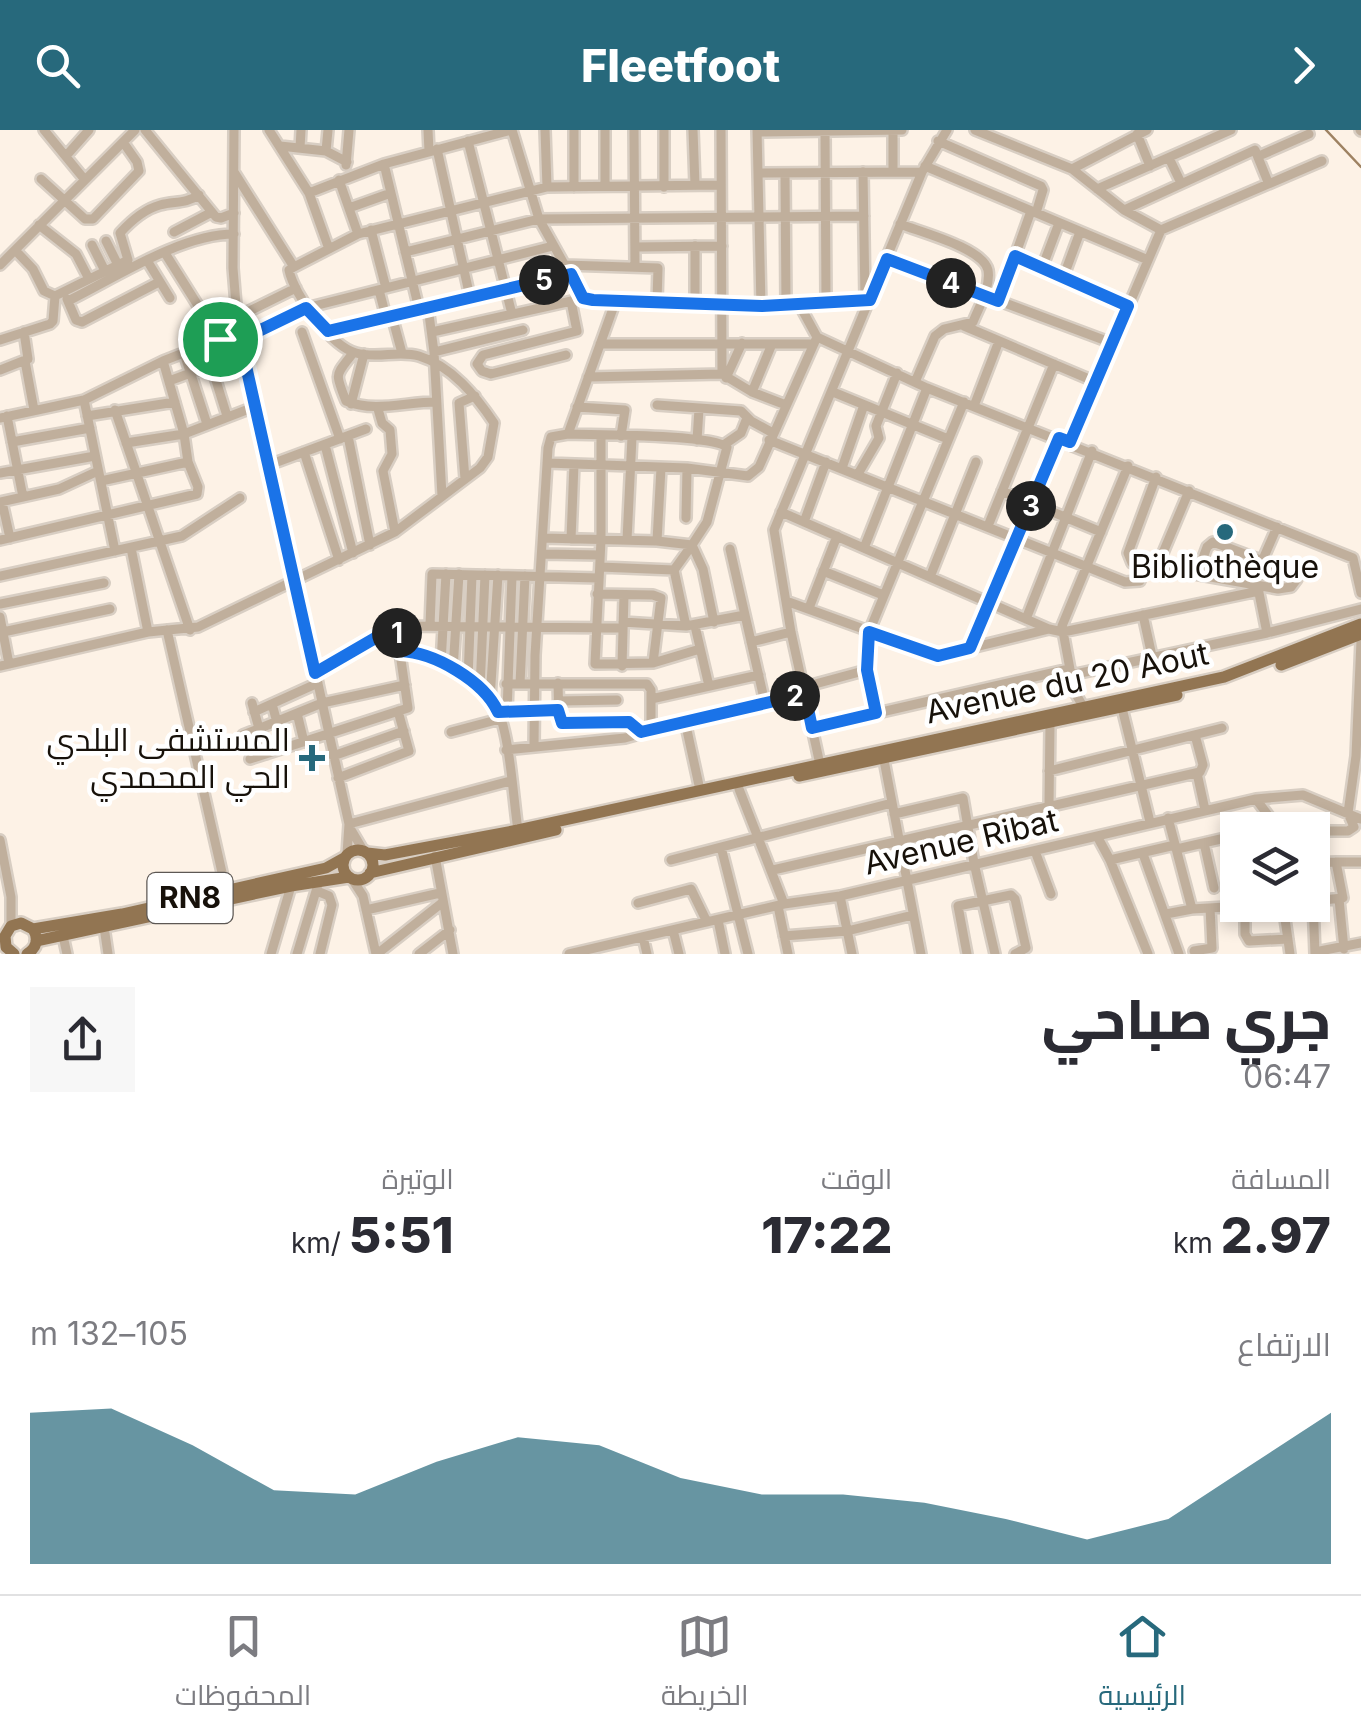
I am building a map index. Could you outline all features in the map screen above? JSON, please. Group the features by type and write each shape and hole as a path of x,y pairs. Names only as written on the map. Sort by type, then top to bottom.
{"main road":[{"name":"Avenue du 20 Aout","path":"883,755 1224,677 1361,624"},
{"name":"Avenue du 20 Aout","path":"365,852 385,854 518,830 700,790 1050,724 1232,682 1361,637"},
{"name":"Avenue du 20 Aout","path":"369,874 821,768"},
{"name":"RN8","path":"31,942 122,914 326,868 354,850 365,852"},
{"path":"365,852 373,862 369,874"},
{"path":"345,856 342,867 350,878"},
{"name":"RN8","path":"6,930 31,942 292,886 318,886 369,874"},
{"path":"6,930 4,942 8,953"}],"street":[{"path":"44,130 85,180"},
{"path":"0,265 135,130"},
{"path":"145,130 218,218 234,213"},
{"path":"234,130 236,317 240,340 349,826 365,852"},
{"path":"270,130 308,193 329,249"},
{"path":"300,148 302,130"},
{"path":"326,151 328,130"},
{"path":"349,130 342,179 358,234"},
{"path":"428,130 470,298"},
{"path":"456,130 484,202 506,289 526,346"},
{"path":"308,193 384,164 512,130 539,219 583,298"},
{"path":"546,130 547,187"},
{"path":"574,130 574,187"},
{"path":"605,130 605,186"},
{"path":"634,130 635,267"},
{"path":"664,130 664,187"},
{"path":"694,130 695,185"},
{"path":"721,130 724,376"},
{"path":"824,130 826,302"},
{"path":"893,172 894,130"},
{"path":"762,306 757,131 902,130"},
{"path":"821,768 791,632 774,530 923,169 947,130"},
{"path":"975,130 1072,169 1124,210 1161,230"},
{"path":"1097,189 1215,133 1231,130"},
{"path":"66,156 85,132"},
{"path":"1072,169 1142,132 1150,166"},
{"path":"1259,156 1308,134"},
{"path":"938,141 1043,190 998,301"},
{"path":"41,179 85,220 93,219 139,171 123,142"},
{"path":"280,146 326,151 346,162"},
{"path":"1124,210 1256,150 1268,182"},
{"path":"1168,158 1181,183"},
{"path":"970,648 1032,503 1096,382 1161,230 1322,161"},
{"path":"384,164 412,282 432,332 442,496"},
{"path":"758,173 923,169 1148,260"},
{"path":"234,172 294,267"},
{"path":"863,172 867,300"},
{"path":"785,173 786,306"},
{"path":"358,354 306,308 289,273 358,234 547,187 722,185"},
{"path":"349,208 391,193"},
{"path":"0,340 53,321 62,297 129,258 120,233 131,222 154,207 186,203 199,195"},
{"path":"174,232 212,212"},
{"path":"405,252 539,219 864,216"},
{"path":"1042,268 1058,222"},
{"path":"900,224 974,252 985,263 988,274 973,322 944,329 935,336 915,382"},
{"path":"39,225 76,254 90,279"},
{"path":"371,230 389,316 402,353"},
{"path":"1063,278 1080,232"},
{"path":"62,297 165,253 213,236 234,234"},
{"path":"106,241 118,265"},
{"path":"92,245 105,271"},
{"path":"240,340 306,308 553,246"},
{"path":"695,246 695,303"},
{"path":"635,247 722,246"},
{"path":"657,302 659,247"},
{"path":"14,250 33,269 44,291 62,297 76,320 82,322 159,282"},
{"path":"165,253 231,358 246,366"},
{"path":"1015,256 1128,306"},
{"path":"887,259 1112,343"},
{"path":"148,262 170,298"},
{"path":"328,331 506,289 568,269 658,268"},
{"path":"236,317 296,288"},
{"path":"432,332 583,298 762,306 867,300"},
{"path":"568,434 616,300"},
{"path":"566,355 491,374 477,364 483,355 577,330 571,301"},
{"path":"799,304 816,340"},
{"path":"964,326 1096,382"},
{"path":"436,402 404,402 378,409 351,404 346,401 338,378 340,364 358,354 402,353 434,358 522,330"},
{"path":"24,332 34,410"},
{"path":"302,332 344,437 370,545"},
{"path":"23,497 4,417 84,400 163,361 220,339"},
{"path":"600,344 772,344 816,340 1358,558 1361,592"},
{"path":"547,463 687,468 748,476 759,467 816,340"},
{"path":"876,713 867,670 869,632 948,439 999,341"},
{"path":"724,376 742,343"},
{"path":"752,392 772,344"},
{"path":"205,345 227,416"},
{"path":"184,353 207,424"},
{"path":"351,404 358,354"},
{"path":"169,381 231,358"},
{"path":"0,617 5,665 148,632 190,630 395,532 488,457 494,427 475,396 434,358"},
{"path":"0,370 26,361"},
{"path":"163,361 196,494 5,539 1,502 100,476 188,462"},
{"path":"988,526 1054,364"},
{"path":"858,474 879,438 875,430 897,373"},
{"path":"588,377 724,376 786,405"},
{"path":"864,548 928,388"},
{"path":"833,392 948,439"},
{"path":"465,479 459,404 475,396"},
{"path":"84,400 114,551"},
{"path":"87,416 175,402"},
{"path":"657,405 742,411 771,436 826,462 1125,582 1140,581"},
{"path":"842,468 864,405"},
{"path":"126,443 184,434 254,407"},
{"path":"578,407 625,410 631,467 627,540"},
{"path":"698,440 699,408"},
{"path":"378,409 382,424 390,430 392,454 383,471 395,532"},
{"path":"115,410 190,630"},
{"path":"534,746 536,627 551,437 568,434 725,444 741,433 746,418"},
{"path":"12,442 90,428"},
{"path":"269,466 366,429"},
{"path":"602,436 595,664 653,663 700,650"},
{"path":"674,570 708,522 723,471 725,444"},
{"path":"324,445 353,553"},
{"path":"1026,619 1092,451"},
{"path":"304,452 339,560"},
{"path":"0,472 96,456"},
{"path":"804,522 826,462"},
{"path":"930,577 976,462"},
{"path":"571,539 574,464"},
{"path":"1084,708 1074,691 1062,626 1128,466"},
{"path":"657,540 661,468"},
{"path":"686,518 687,468"},
{"path":"1156,477 1128,557 1132,563 1258,588 1278,589 1296,584 1295,573 1213,542 1207,547 1197,574"},
{"path":"1002,491 1100,532"},
{"path":"1157,568 1189,491"},
{"path":"0,576 182,536 240,498"},
{"path":"781,512 1063,632 1258,588"},
{"path":"1263,559 1277,526"},
{"path":"809,608 836,536"},
{"path":"543,538 657,540 692,546"},
{"path":"692,546 703,569 714,622"},
{"path":"131,548 148,632"},
{"path":"730,549 765,703"},
{"path":"542,554 600,555"},
{"path":"430,626 432,574 539,576 674,570"},
{"path":"674,570 709,686"},
{"path":"823,572 883,595"},
{"path":"441,663 446,574"},
{"path":"453,670 460,574"},
{"path":"468,679 472,575"},
{"path":"480,689 486,575"},
{"path":"490,699 498,576"},
{"path":"512,576 502,714 518,830"},
{"path":"520,684 525,576"},
{"path":"0,604 104,584"},
{"path":"1258,588 1266,633"},
{"path":"598,594 659,596 653,663"},
{"path":"622,666 624,595"},
{"path":"786,601 938,656 1050,629"},
{"path":"812,728 1266,633 1361,608"},
{"path":"3,632 110,609"},
{"path":"1143,614 1152,656"},
{"path":"266,754 253,707 272,704 396,626 690,626 745,615"},
{"path":"250,760 408,708 396,626"},
{"path":"168,630 226,890"},
{"path":"751,642 791,632"},
{"path":"1330,831 1350,831 1355,825 1348,813 1356,756 1361,637"},
{"path":"400,651 441,663 468,679 502,714"},
{"path":"506,750 625,738 765,703 867,670"},
{"path":"651,699 758,675"},
{"path":"558,683 562,723 629,722 646,730"},
{"path":"506,684 647,684 651,699 646,730"},
{"path":"243,735 322,703 405,685"},
{"path":"1070,711 1074,691"},
{"path":"451,732 502,714 616,700"},
{"path":"272,704 284,748"},
{"path":"1122,708 1150,822"},
{"path":"338,778 409,751 398,711"},
{"path":"297,714 304,742"},
{"path":"685,722 700,790"},
{"path":"1049,805 1050,724"},
{"path":"1049,771 1222,728"},
{"path":"333,756 404,731"},
{"path":"773,870 1197,773 1203,764 1195,735"},
{"path":"883,755 921,952 908,954"},
{"path":"1197,773 1206,810"},
{"path":"349,826 510,782"},
{"path":"739,789 773,870 788,954"},
{"name":"Avenue Ribat","path":"569,954 781,905 840,896 1256,799 1303,794 1361,819"},
{"path":"672,860 760,836 893,808 964,798 974,863 996,954"},
{"path":"1256,799 1266,812"},
{"path":"1168,818 1192,909"},
{"path":"345,856 349,826"},
{"path":"1097,836 1148,954"},
{"path":"1110,860 1220,839"},
{"path":"0,840 12,897 31,942"},
{"path":"1204,843 1214,888"},
{"path":"721,847 748,954"},
{"path":"1036,851 1050,894"},
{"path":"1143,854 1179,954"},
{"path":"435,856 454,954"},
{"path":"1330,862 1361,862"},
{"path":"1330,900 1344,895 1336,862"},
{"path":"362,896 369,874"},
{"path":"350,878 362,896 377,954 442,897"},
{"path":"270,954 292,886"},
{"path":"298,954 318,886 332,906 320,954"},
{"path":"638,903 691,890 712,921 725,954"},
{"path":"840,896 852,954"},
{"path":"966,954 957,908 960,904 1014,896 1026,948 1020,954"},
{"path":"6,930 12,897"},
{"path":"366,910 442,897"},
{"path":"1339,899 1344,949"},
{"path":"1166,914 1220,907"},
{"path":"1194,951 1212,948 1210,908"},
{"path":"784,936 847,931 913,915"},
{"path":"1245,922 1249,941 1288,939"},
{"path":"1286,922 1290,954"},
{"path":"1314,922 1315,953 1361,943"},
{"path":"104,927 108,954"},
{"path":"419,954 450,930"},
{"path":"673,930 678,954"},
{"path":"64,936 67,954"},
{"path":"643,937 648,954"}],"waterway":[{"path":"1326,130 1361,167"}],"place":[{"name":"Bibliothèque","path":"1225,532"},
{"name":"المستشفى البلدي الحي المحمدي","path":"312,758"}],"route":[{"path":"220,339 205,345 212,367 231,358 246,366 240,340 306,308 328,331 571,274 583,298 593,300 786,306 870,300 887,259 998,301 1015,256 1128,306 1070,442 1059,438 970,648 938,656 869,632 867,670 876,713 812,728 805,694 641,732 629,722 562,723 558,710 498,712 468,679 441,663 400,651 396,626 315,673 246,366 228,355 220,339"}]}
